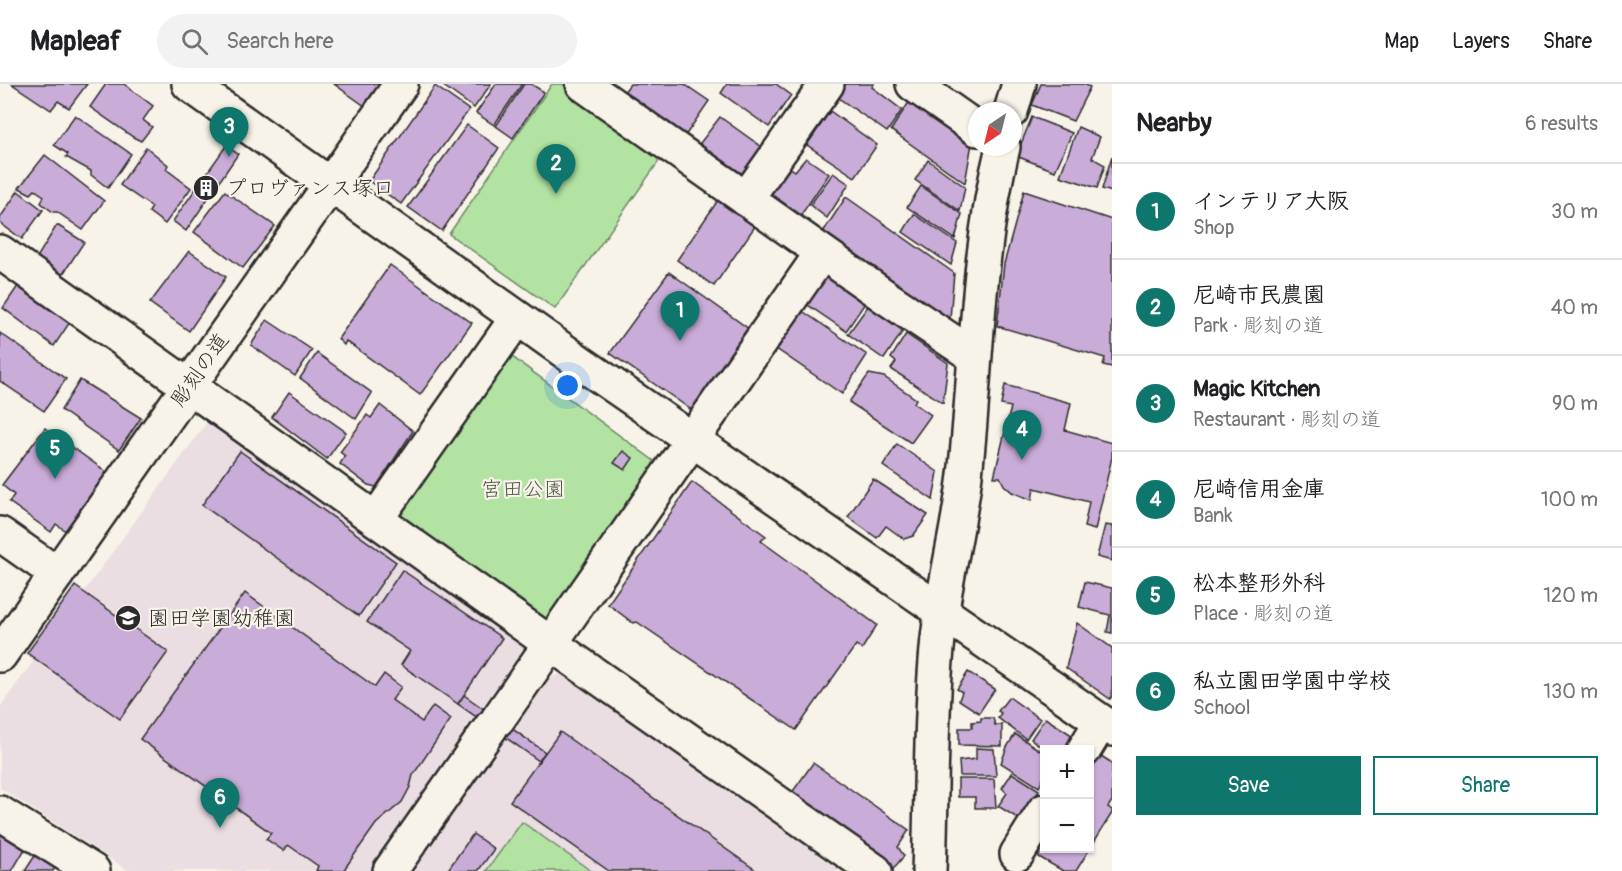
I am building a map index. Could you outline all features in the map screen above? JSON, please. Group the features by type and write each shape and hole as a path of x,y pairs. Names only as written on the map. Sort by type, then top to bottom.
{"street":[{"path":"189,84 517,318 1107,725 1089,745"},
{"name":"彫刻の道","path":"0,655 401,84"},
{"path":"363,172 424,84"},
{"path":"583,84 822,253 974,356"},
{"path":"746,199 827,84"},
{"path":"913,84 968,123"},
{"path":"1014,102 1019,84"},
{"path":"929,871 932,715 941,612 966,469 978,296 992,192 1001,156"},
{"path":"0,252 551,644 875,871"},
{"path":"390,871 551,644 822,253"},
{"path":"376,519 517,318"},
{"path":"0,534 57,574"},
{"path":"0,813 93,871"},
{"path":"1017,854 1040,817"}],"shaded area":[{"path":"210,418 521,637 525,657 372,871 129,871 0,788 0,707"},
{"path":"561,674 841,871 411,871 549,678"}],"green space":[{"path":"552,84 562,84 664,154 555,309 449,234"},
{"name":"宮田公園","path":"500,348 657,463 547,629 388,515"},
{"path":"522,822 591,871 486,871"}],"building":[{"path":"12,84 87,84 69,108 58,101 51,110"},
{"path":"106,84 124,84 153,106 143,120 152,127 141,141 90,107"},
{"path":"334,84 387,84 369,109"},
{"path":"443,84 491,84 474,108"},
{"path":"496,84 522,84 494,125 476,113"},
{"path":"524,84 531,84 544,92 513,138 496,126"},
{"path":"630,84 684,84 709,101 683,139 621,96"},
{"path":"727,84 776,84 791,95 769,127 721,93"},
{"path":"835,84 874,84 872,87 902,110 887,132 830,92"},
{"path":"1041,84 1084,84 1090,87 1073,121 1032,105"},
{"path":"435,86 469,110 401,204 369,181"},
{"path":"911,99 968,140 970,156 965,183 891,130"},
{"path":"830,111 877,145 855,177 807,145"},
{"path":"75,115 131,154 108,188 91,175 91,171 66,157 68,154 54,145"},
{"path":"720,117 766,150 745,179 697,147"},
{"path":"1032,117 1072,133 1055,171 1016,156 1022,156 1022,141"},
{"path":"467,125 499,148 442,231 408,207"},
{"path":"1078,127 1100,137 1092,158 1105,165 1097,188 1060,176"},
{"name":"プロヴァンス塚口","path":"226,146 238,154 186,231 173,221"},
{"path":"146,147 168,165 166,169 191,188 165,224 149,212 152,207 120,185"},
{"path":"45,155 104,201 83,230 41,203 44,196 35,190 31,194 19,188"},
{"path":"1112,156 1112,192 1102,189"},
{"path":"806,158 829,174 801,215 766,191 785,164 795,171"},
{"path":"928,160 965,187 960,211 915,180"},
{"path":"833,173 849,184 827,218 810,205"},
{"path":"921,186 962,214 955,239 907,207"},
{"path":"18,191 43,210 22,239 0,223 0,218"},
{"path":"225,191 275,226 243,268 194,232"},
{"path":"1024,191 1112,220 1112,367 1103,365 1105,358 997,326 1004,264"},
{"path":"723,193 760,219 714,286 677,260"},
{"path":"846,197 954,273 950,318 943,322 821,235"},
{"path":"914,214 957,243 951,265 903,232"},
{"path":"57,225 84,242 59,280 36,259"},
{"path":"189,251 226,277 189,331 150,303"},
{"path":"390,265 472,323 420,395 346,341 344,345 338,339"},
{"path":"669,272 749,329 693,411 610,353"},
{"path":"827,277 865,303 846,331 802,301 815,283 820,286"},
{"path":"18,286 70,322 54,346 3,308"},
{"path":"868,306 903,331 884,359 848,334"},
{"path":"798,308 867,355 842,394 772,346"},
{"path":"267,320 312,350 295,376 251,345"},
{"path":"0,333 66,379 44,411 0,381"},
{"path":"906,334 948,363 943,403 891,369 896,362 891,358"},
{"path":"317,353 372,393 356,419 300,378"},
{"path":"869,374 884,377 916,399 914,403 931,415 911,443 849,402"},
{"path":"80,380 141,418 119,450 61,410"},
{"path":"1005,385 1071,403 1065,430 1112,443 1112,457 1095,530 1084,527 1089,502 1034,488 1032,500 1012,492 1004,485 1000,477 994,477 1011,407 1001,405"},
{"path":"289,392 346,432 327,459 272,417"},
{"path":"380,405 413,431 376,487 368,485 340,464 345,456 340,452 367,415 371,418"},
{"path":"45,428 108,473 67,532 56,524 51,532 9,502 14,495 2,485"},
{"path":"897,444 938,472 933,500 883,466"},
{"path":"240,451 396,562 359,616 202,505"},
{"path":"623,451 633,458 625,470 614,463"},
{"path":"873,479 928,515 913,536 904,539 886,526 877,538 848,517"},
{"path":"692,482 766,536 761,541 877,625 862,649 856,645 796,730 637,622 633,623 608,604"},
{"path":"1105,525 1112,526 1112,561 1097,557"},
{"path":"402,570 502,638 458,704 401,665 410,651 367,622"},
{"path":"1085,582 1112,588 1112,633 1107,632 1110,615 1079,607"},
{"path":"75,586 168,652 120,719 27,653"},
{"path":"245,593 375,687 384,674 401,687 392,700 422,722 433,706 451,719 413,775 402,802 376,824 343,871 316,871 318,866 288,845 284,851 266,839 271,833 140,739"},
{"path":"1077,623 1112,648 1112,696 1110,699 1066,668"},
{"path":"968,672 995,689 979,713 959,700 962,692 957,689"},
{"path":"464,695 545,752 539,761 458,704"},
{"path":"1009,697 1040,719 1026,739 998,718 1001,713 998,711"},
{"path":"981,718 993,718 995,725 1002,725 1002,746 959,745 959,728 972,728 972,722 981,721"},
{"path":"1045,718 1075,737 1070,745 1040,746 1031,739"},
{"path":"560,732 757,871 609,871 510,801"},
{"path":"1015,734 1040,750 1039,787 1001,763"},
{"path":"976,748 994,749 996,776 960,776 959,761 976,759"},
{"path":"1095,752 1112,763 1112,801 1108,807 1112,813 1094,842 1094,799"},
{"path":"813,763 909,830 898,847 904,856 893,869 791,794"},
{"path":"1012,773 1039,790 1022,821 998,806 1007,793 1002,788"},
{"path":"958,779 994,779 996,808 975,808 975,797 958,797"},
{"path":"0,832 25,849 12,871 0,871"},
{"path":"473,834 494,849 478,871 447,871"},
{"path":"1040,849 1040,853 1087,853 1076,871 1063,871 1039,857"},
{"path":"38,851 57,864 53,871 25,871"}],"place":[{"name":"Magic Kitchen","path":"229,157"},
{"name":"プロヴァンス塚口","path":"206,188"},
{"name":"尼崎市民農園","path":"556,194"},
{"name":"インテリア大阪","path":"680,341"},
{"name":"尼崎信用金庫","path":"1022,460"},
{"name":"松本整形外科","path":"55,479"},
{"name":"園田学園幼稚園","path":"128,618"},
{"name":"私立園田学園中学校","path":"220,828"}]}
